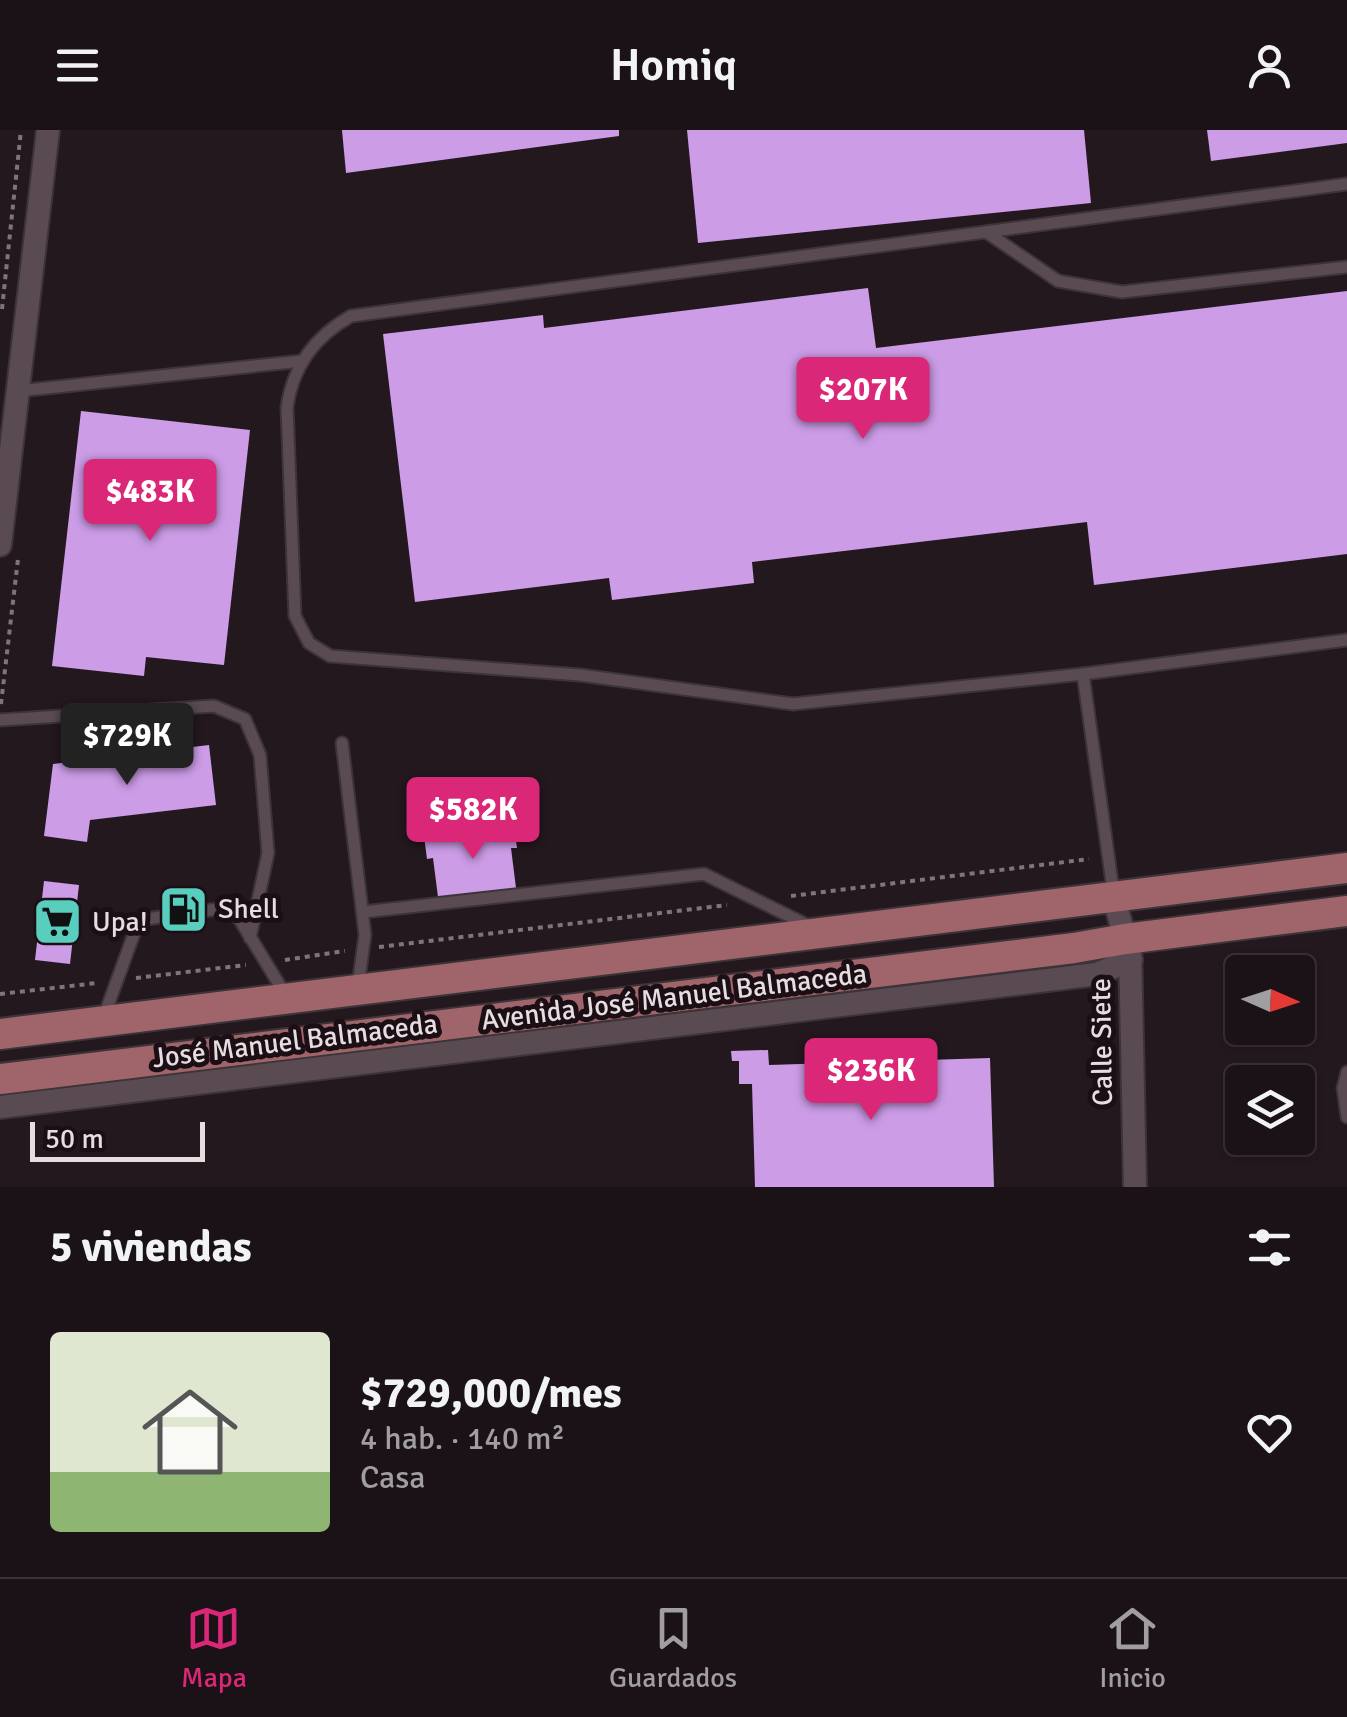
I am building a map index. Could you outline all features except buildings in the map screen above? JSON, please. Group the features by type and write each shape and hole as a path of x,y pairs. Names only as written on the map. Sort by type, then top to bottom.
{"main road":[{"name":"Avenida José Manuel Balmaceda","path":"0,1034 1347,868"},
{"name":"Avenida José Manuel Balmaceda","path":"0,1079 1054,950 1128,949 1347,911"}],"street":[{"path":"0,545 48,130"},
{"name":"Calle Siete","path":"1114,898 1128,949 1136,1187"},
{"name":"José Manuel Balmaceda","path":"0,1107 1097,974 1128,949"}],"lane":[{"path":"1347,184 351,316 323,335 302,361 287,407 295,616 309,643 330,656 580,675 793,704 1084,674 1347,640"},
{"path":"986,232 1058,280 1108,291 1150,292 1347,267"},
{"path":"18,391 302,361"},
{"path":"1084,674 1114,898"},
{"path":"0,720 214,706 245,719 260,755 268,853 250,938"},
{"path":"342,743 363,912 358,990"},
{"path":"363,912 704,874 825,933"},
{"path":"102,1022 139,920 232,907 287,998"},
{"path":"1347,1072 1347,1117"}],"path":[{"path":"0,326 22,130"},
{"path":"0,994 1109,856"}],"place":[{"name":"Shell","path":"183,909"},
{"name":"Upa!","path":"57,922"}]}
